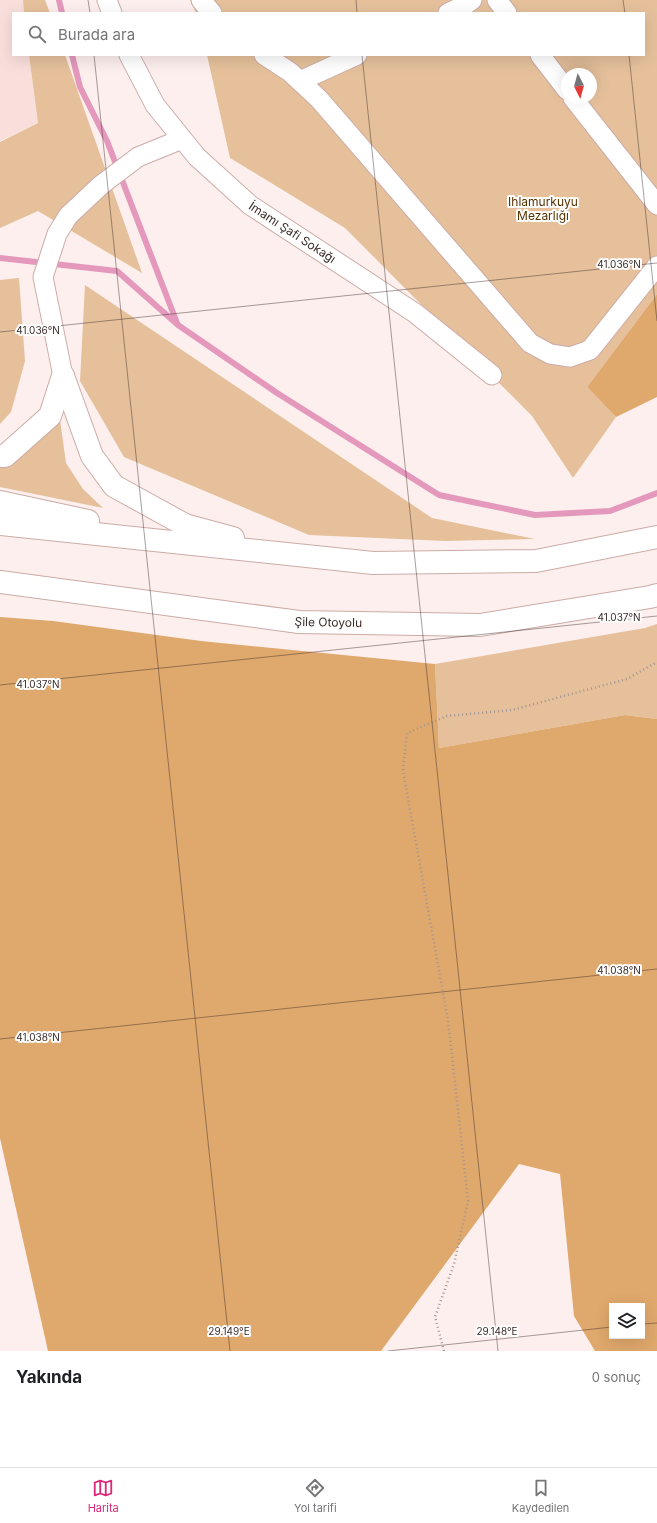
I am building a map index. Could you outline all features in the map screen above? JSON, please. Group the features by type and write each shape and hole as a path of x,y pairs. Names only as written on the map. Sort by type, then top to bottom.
{"highway":[{"path":"0,456 4,456 50,416 63,376"},
{"path":"63,376 92,456 114,486 185,525 305,556"},
{"path":"0,502 89,522 161,541"},
{"path":"0,524 373,563 536,562 657,537"},
{"name":"Şile Otoyolu","path":"0,582 299,622 480,625 657,595"},
{"path":"0,594 127,598"}],"street":[{"path":"107,0 112,12"},
{"path":"201,0 211,12"},
{"path":"450,12 472,0"},
{"path":"497,0 506,12"},
{"name":"İmamı Şafi Sokağı","path":"130,56 155,104 196,157 250,205 415,314 492,375"},
{"path":"266,56 290,72 319,99 530,343 550,354 570,357 590,350 657,266"},
{"path":"300,82 355,56"},
{"path":"541,56 561,82"},
{"path":"578,104 657,205"},
{"path":"63,376 43,277 57,234 68,216 101,185 138,157 182,139"}],"path":[{"path":"444,1351 435,1317 454,1264 468,1201 448,1020 403,771 407,732 447,716 512,710 628,679 657,662"}],"shaded area":[{"path":"0,0 23,0 24,12 12,12 12,56 29,56 38,123 0,141"},
{"path":"657,294 657,397 616,417 587,387"},
{"path":"0,617 53,621 201,641 435,664 439,748 625,715 657,719 657,1351 595,1351 574,1316 560,1174 519,1164 381,1351 48,1351 0,1138"}],"green space":[{"path":"23,0 45,0 50,12 24,12"},
{"name":"Ihlamurkuyu Mezarlığı","path":"190,0 657,0 657,294 587,387 616,417 573,478 532,416 345,228 230,158 207,56 645,56 645,12 196,12"},
{"path":"29,56 65,56 142,273 38,211 0,228 0,142 38,123"},
{"path":"19,278 25,361 11,412 0,424 0,280"},
{"path":"85,285 432,518 535,539 445,541 309,535 124,457 80,381"},
{"path":"47,390 56,391 66,463 83,489 103,508 0,487 0,467 27,447"},
{"path":"657,624 657,719 625,715 439,748 435,664 645,628"}],"waterway":[{"path":"59,0 62,12"},
{"path":"72,56 80,87 107,141 177,323"},
{"path":"0,258 117,271 178,325 277,393 439,495 535,515 610,511 657,493"}]}
